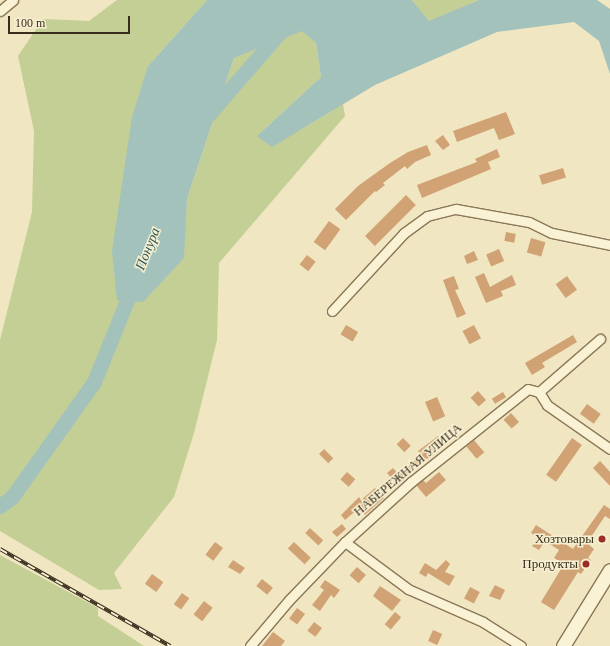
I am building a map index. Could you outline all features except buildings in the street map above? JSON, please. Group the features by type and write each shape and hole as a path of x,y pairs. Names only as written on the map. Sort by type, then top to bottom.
{"main road":[{"path":"563,646 610,570"}],"street":[{"path":"0,11 13,0"},
{"path":"332,311 404,233 427,216 456,209 529,222 552,233 610,245"},
{"path":"600,339 539,392 547,405 610,449"},
{"name":"НАБЕРЕЖНАЯ УЛИЦА","path":"250,646 289,600 345,542 411,482 528,389 539,392"},
{"path":"345,542 408,589 483,622 521,646"}],"green space":[{"path":"117,0 207,0 148,66 185,227 187,199 234,58 302,30 316,43 321,77 257,136 297,132 343,104 345,116 219,263 217,340 194,433 174,497 114,573 122,589 99,590 0,531 0,340 32,212 34,131 18,56 43,19 89,21"},
{"path":"412,0 479,0 429,22"},
{"path":"0,555 98,608 98,616 144,646 0,646"}],"water":[{"path":"207,0 412,0 429,21 479,0 597,0 610,9 610,74 599,41 574,22 497,32 375,85 272,147 257,136 321,77 316,43 302,31 234,58 187,199 184,258 143,302 117,300 112,251 132,117 148,66"}],"waterway":[{"name":"Понура","path":"208,115 308,0"},
{"name":"Понура","path":"0,506 12,497 94,382 134,283"}],"railway":[{"path":"0,549 170,646"}],"place":[{"name":"Хозтовары","path":"602,539"},
{"name":"Продукты","path":"586,564"}]}
